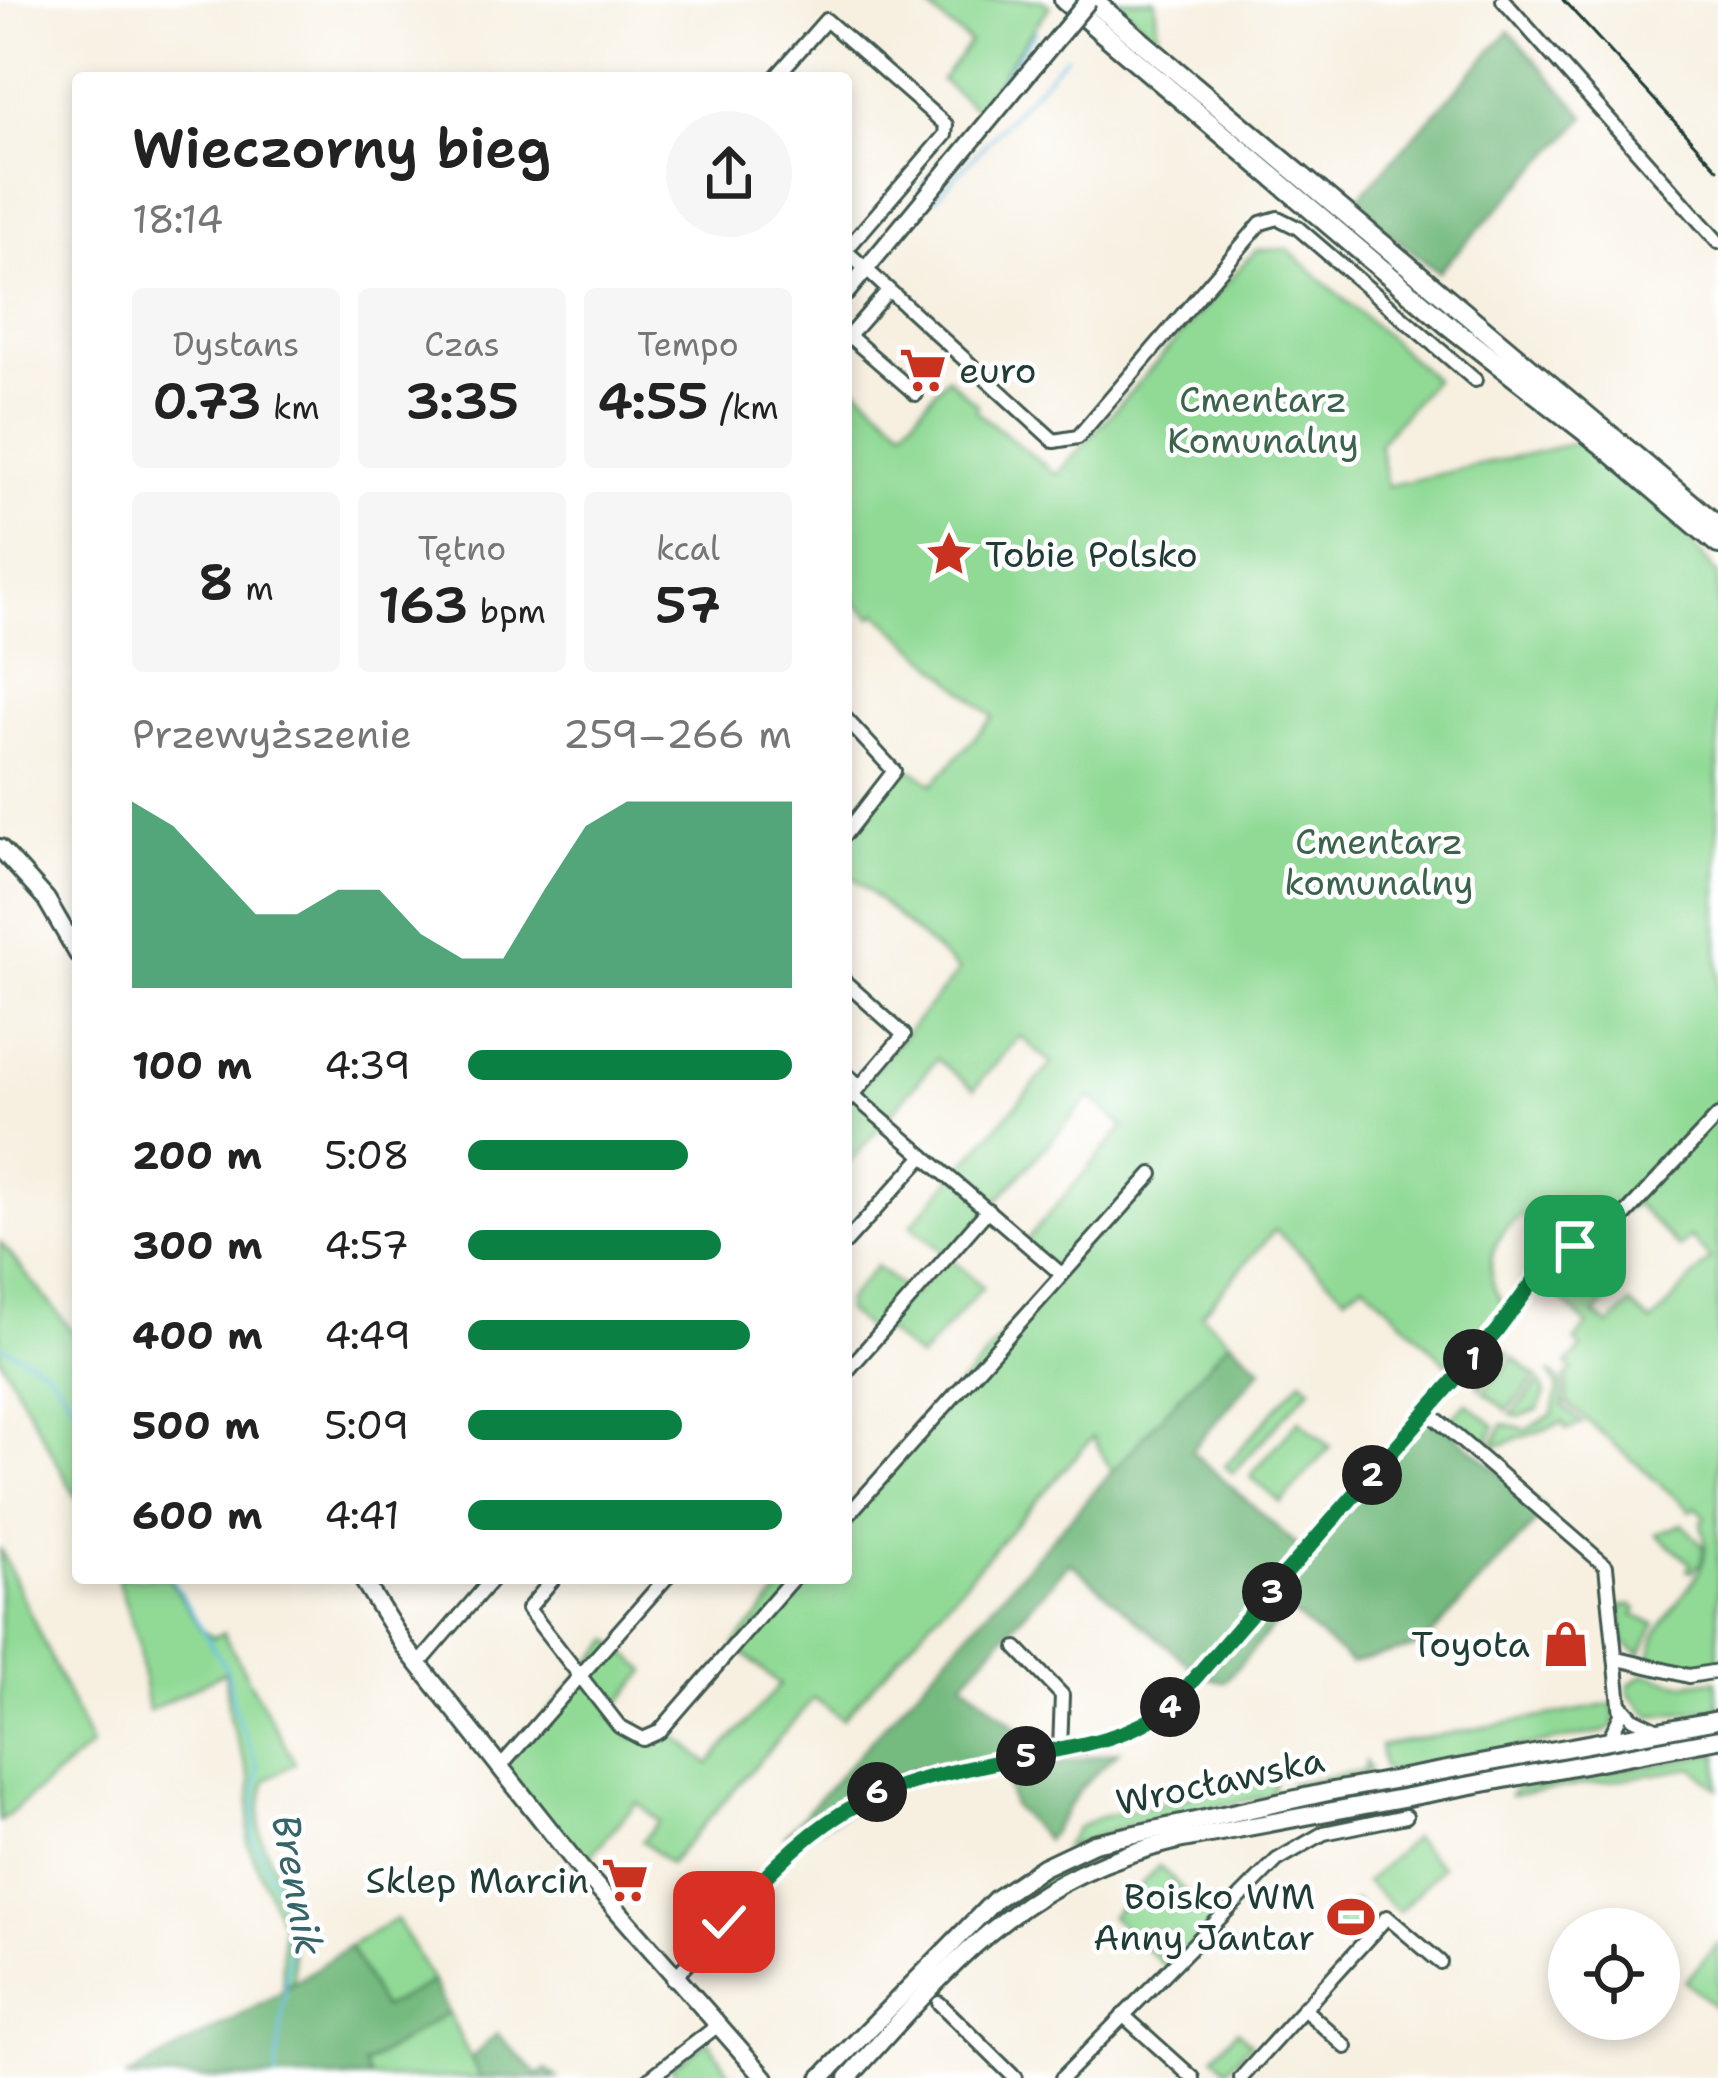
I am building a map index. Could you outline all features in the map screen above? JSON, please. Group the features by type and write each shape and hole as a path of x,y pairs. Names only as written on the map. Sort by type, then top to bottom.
{"main road":[{"path":"1064,0 1448,326 1601,444 1718,544"},
{"path":"1091,0 1718,526"},
{"path":"0,848 46,899 72,944"},
{"path":"366,1584 418,1664 673,1979 758,2076 781,2078"},
{"name":"Wrocławska","path":"820,2078 996,1899 1042,1867 1094,1843 1610,1737 1718,1720"},
{"name":"Wrocławska","path":"848,2078 994,1926 1040,1892 1100,1862 1178,1840 1718,1739"}],"street":[{"path":"852,286 1091,0"},
{"path":"1503,0 1718,242"},
{"path":"780,72 826,20 946,125 945,135 852,243"},
{"path":"852,257 1040,430 1066,442 1078,437 1261,223 1278,218 1298,228 1475,380"},
{"path":"852,333 887,292"},
{"path":"852,341 916,394"},
{"path":"852,725 894,771 852,824"},
{"path":"852,988 904,1035 853,1095 1059,1272"},
{"path":"673,1979 790,1849 844,1808 909,1780 1130,1733 1168,1709 1552,1259 1612,1229 1718,1116"},
{"path":"852,1235 924,1156"},
{"path":"852,1504 1152,1174"},
{"path":"852,1365 988,1210"},
{"path":"1427,1411 1602,1560 1611,1580 1618,1659 1620,1722 1610,1737"},
{"path":"418,1664 489,1584"},
{"path":"549,1584 528,1609 626,1733 637,1739 654,1736 788,1584"},
{"path":"500,1767 661,1584"},
{"path":"1017,1648 1062,1695 1060,1749"},
{"path":"1618,1659 1689,1676 1718,1671"},
{"path":"1620,1704 1633,1718 1656,1729"},
{"path":"1062,2078 1291,1850 1324,1833 1406,1816"},
{"path":"1241,2078 1387,1917 1440,1962"},
{"path":"939,2003 1015,2078"},
{"path":"1303,2008 1346,2047"},
{"path":"1123,2015 1193,2078"},
{"path":"650,2078 717,2026"}],"green space":[{"path":"919,0 1042,0 1050,6 976,109 941,80 970,43"},
{"path":"1116,0 1155,0 1158,39"},
{"path":"1509,31 1586,117 1438,272 1353,204"},
{"name":"Cmentarz komunalny","path":"1287,249 1434,379 1379,443 1387,486 1580,442 1691,532 1692,543 1718,575 1718,1663 1686,1668 1650,1657 1659,1629 1701,1568 1705,1541 1701,1524 1706,1517 1696,1507 1691,1511 1568,1404 1566,1377 1573,1370 1567,1364 1582,1348 1575,1341 1588,1325 1553,1292 1603,1291 1607,1301 1595,1314 1610,1326 1630,1304 1652,1323 1710,1259 1690,1237 1679,1248 1636,1204 1600,1225 1578,1211 1555,1206 1533,1210 1513,1222 1491,1260 1493,1284 1506,1309 1453,1369 1364,1283 1345,1295 1275,1230 1201,1314 1230,1340 1112,1472 1093,1437 843,1719 814,1698 669,1864 642,1841 659,1821 637,1802 580,1868 500,1767 611,1640 647,1671 610,1714 632,1737 664,1726 709,1764 780,1685 734,1645 788,1584 852,1584 852,1503 855,1506 1058,1273 1025,1242 1124,1127 1090,1097 948,1256 983,1287 919,1359 884,1330 877,1337 852,1316 852,1294 876,1266 912,1296 947,1256 911,1225 1052,1064 1020,1036 974,1089 937,1059 852,1160 852,1096 959,971 852,876 852,825 894,771 913,770 933,784 993,717 877,613 872,617 852,599 852,383 904,428 947,377 978,406 976,411 1057,475 1256,250"},
{"path":"0,1242 72,1331 72,1490 0,1357"},
{"path":"1577,1256 1607,1284 1574,1284 1561,1273"},
{"path":"1230,1340 1262,1368 1191,1451 1305,1552 1427,1411 1546,1511 1423,1645 1351,1663 1288,1610 1224,1682 1201,1675 1070,1562 963,1681 1045,1752 896,1784 809,1833 785,1836"},
{"path":"1499,1348 1510,1354 1480,1389 1471,1369 1485,1352"},
{"path":"1514,1358 1537,1377 1507,1411 1484,1392"},
{"path":"1549,1371 1562,1382 1564,1407 1582,1423 1566,1430 1563,1423 1492,1448 1503,1424 1526,1430 1553,1414 1558,1389"},
{"path":"1302,1379 1311,1387 1233,1473 1225,1466"},
{"path":"1540,1381 1545,1393 1539,1409 1519,1417 1511,1415"},
{"path":"1467,1403 1495,1426 1487,1446 1450,1419"},
{"path":"1299,1420 1330,1447 1281,1503 1250,1476"},
{"path":"1683,1524 1704,1548 1702,1562 1692,1572 1687,1570 1691,1564 1656,1534"},
{"path":"0,1548 91,1746 0,1822"},
{"path":"119,1584 172,1584 202,1630 213,1637 223,1633 295,1763 265,1780 260,1820 291,1927 294,1980 283,1988 282,1924 248,1844 251,1780 229,1717 225,1672 148,1711 138,1643"},
{"path":"1621,1606 1637,1609 1633,1615 1655,1624 1641,1654 1624,1643"},
{"path":"1644,1674 1685,1684 1716,1680 1718,1709 1650,1716 1629,1693 1629,1685"},
{"path":"1614,1704 1615,1723 1607,1731 1389,1772 1383,1768 1380,1746"},
{"path":"1718,1728 1718,1734 1605,1750 1235,1822 1082,1862 996,1914 836,2078 991,1911 1047,1872 1100,1849 1239,1816"},
{"path":"1119,1751 1081,1788 1046,1840 1013,1806 1004,1775"},
{"path":"1718,1753 1718,1789 1693,1768 1510,1796 1514,1789"},
{"path":"1365,1762 1370,1770 1343,1783 1308,1788 1290,1784 1364,1770"},
{"path":"1256,1773 1268,1774 1275,1784 1270,1796 1142,1821 1063,1848 1077,1828 1098,1818 1248,1782"},
{"path":"1413,1838 1441,1867 1399,1912 1366,1882"},
{"path":"1159,1866 1215,1921 1168,1969 1111,1916"},
{"name":"Boisko WM Anny Jantar","path":"1355,1900 1368,1912 1346,1934 1334,1922"},
{"path":"396,1919 433,1982 382,2009 349,1946"},
{"path":"1718,1944 1718,2010 1685,1981"},
{"path":"349,1946 382,2008 433,1982 448,2012 364,2065 370,2078 125,2078 269,2000"},
{"path":"448,2012 480,2078 370,2078 364,2066"},
{"path":"1237,2030 1251,2043 1227,2069 1214,2056"},
{"path":"497,2034 538,2075 546,2069 557,2078 480,2078 471,2058"},
{"path":"709,2041 733,2078 679,2078 671,2068"}],"waterway":[{"path":"996,86 1036,31"},
{"path":"934,200 1067,55"},
{"path":"920,190 983,106"},
{"name":"Brennik","path":"0,1345 47,1369 72,1404"},
{"name":"Brennik","path":"175,1584 227,1670 235,1712 258,1766 253,1838 280,1897 289,1953 276,2078"}],"railway":[{"path":"1563,0 1718,169"}],"place":[{"name":"euro","path":"923,370"},
{"name":"Tobie Polsko","path":"949,554"},
{"name":"Toyota","path":"1566,1644"},
{"name":"Sklep Marcin","path":"625,1880"},
{"name":"Boisko WM Anny Jantar","path":"1351,1917"}],"route":[{"path":"724,1922 790,1849 829,1818 873,1793 947,1771 1113,1738 1146,1725 1168,1709 1496,1332 1542,1270 1559,1253 1575,1246"}],"park label":[{"name":"Cmentarz Komunalny","path":"1263,420"}]}
